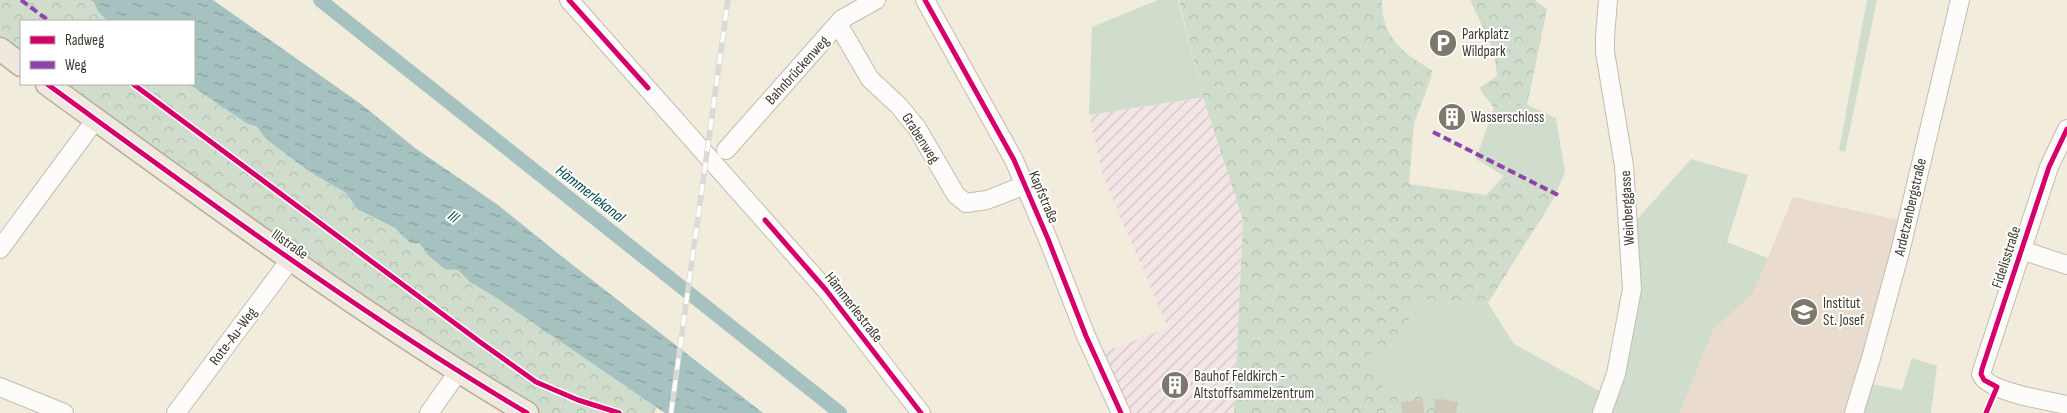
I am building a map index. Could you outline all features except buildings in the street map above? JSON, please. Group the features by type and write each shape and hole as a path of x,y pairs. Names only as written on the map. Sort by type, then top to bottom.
{"main road":[{"path":"0,49 20,64"},
{"name":"Illstraße","path":"48,85 290,260 458,372 527,413"}],"street":[{"name":"Hämmerlestraße","path":"569,0 826,290 921,413"},
{"name":"Bahnbrückenweg","path":"726,150 842,19 876,0"},
{"name":"Kapfstraße","path":"925,0 1003,139 1025,185 1086,336 1121,413"},
{"name":"Weinberggasse","path":"1602,413 1616,374 1632,289 1624,166 1606,52 1605,37 1608,0"},
{"name":"Ardetzenbergstraße","path":"1854,413 1900,252 1960,0"},
{"name":"Grabenweg","path":"838,24 870,79 899,106 917,128 956,195 966,204 987,200 1025,185"},
{"path":"0,249 96,119"},
{"name":"Fidelisstraße","path":"2040,406 1984,380 1981,374 2021,250 2063,135"},
{"path":"2021,250 2067,265"},
{"name":"Rote-Au-Weg","path":"176,413 290,260"},
{"path":"430,413 458,372"},
{"path":"0,388 64,413"},
{"path":"2040,406 2067,405"}],"shaded area":[{"path":"1203,97 1243,220 1234,413 1121,413 1095,355 1168,328 1103,176 1089,115"},
{"name":"Institut St. Josef","path":"1793,197 1899,220 1848,413 1680,413 1713,330 1753,293"}],"green space":[{"path":"0,0 90,0 94,1 98,11 106,20 20,20 20,64 0,49"},
{"path":"1158,0 1178,0 1203,97 1089,115 1092,27"},
{"path":"1179,0 1382,0 1385,24 1390,34 1403,50 1432,70 1431,78 1414,123 1409,184 1486,195 1504,176 1554,198 1488,303 1417,300 1397,350 1370,350 1385,393 1421,396 1445,413 1234,413 1243,220 1203,97"},
{"path":"1470,0 1535,0 1547,9 1527,105 1494,108 1479,88 1497,76 1494,51"},
{"path":"1867,0 1877,0 1845,152 1839,150"},
{"path":"48,85 190,85 246,123 257,127 266,139 307,170 346,193 357,209 395,228 410,243 419,243 428,255 458,270 470,282 656,406 655,413 527,413"},
{"path":"1527,105 1556,118 1565,172 1554,198 1504,176 1476,159 1494,108"},
{"path":"1691,159 1748,175 1727,242 1768,258 1753,293 1713,330 1680,413 1445,413 1421,396 1385,393 1370,350 1397,350 1416,300 1488,303 1514,344 1601,392 1614,358 1627,288 1624,234"},
{"path":"1912,358 1937,366 1931,413 1862,413 1871,384 1902,390"}],"water":[{"name":"Ill","path":"90,0 213,0 361,104 415,148 498,205 763,413 665,413 470,282 458,270 445,269 428,255 419,243 410,243 395,228 357,209 346,193 307,170 266,139 257,127 246,123 190,85 195,85 195,20 106,20 98,11 94,2"}],"waterway":[{"name":"Hämmerlekanal","path":"320,0 840,413"}],"tunnel":[{"path":"1402,413 1440,410 1456,413"}],"railway":[{"path":"671,413 728,0"}],"marked path":[{"path":"21,0 48,20"},
{"path":"1433,132 1558,195"}],"cycle path":[{"path":"569,0 648,88"},
{"path":"925,0 1014,160 1048,239 1086,336 1121,413"},
{"path":"48,85 283,254 404,336 527,413"},
{"path":"134,85 536,382 578,400 619,413"},
{"path":"1986,413 1997,387 1984,380 1981,374 1982,369 2049,167 2067,129"},
{"path":"765,220 826,290 921,413"}],"place":[{"name":"Parkplatz Wildpark","path":"1443,43"},
{"name":"Wasserschloss","path":"1452,117"},
{"name":"Institut St. Josef","path":"1804,312"},
{"name":"Bauhof Feldkirch - Altstoffsammelzentrum","path":"1175,385"}]}
